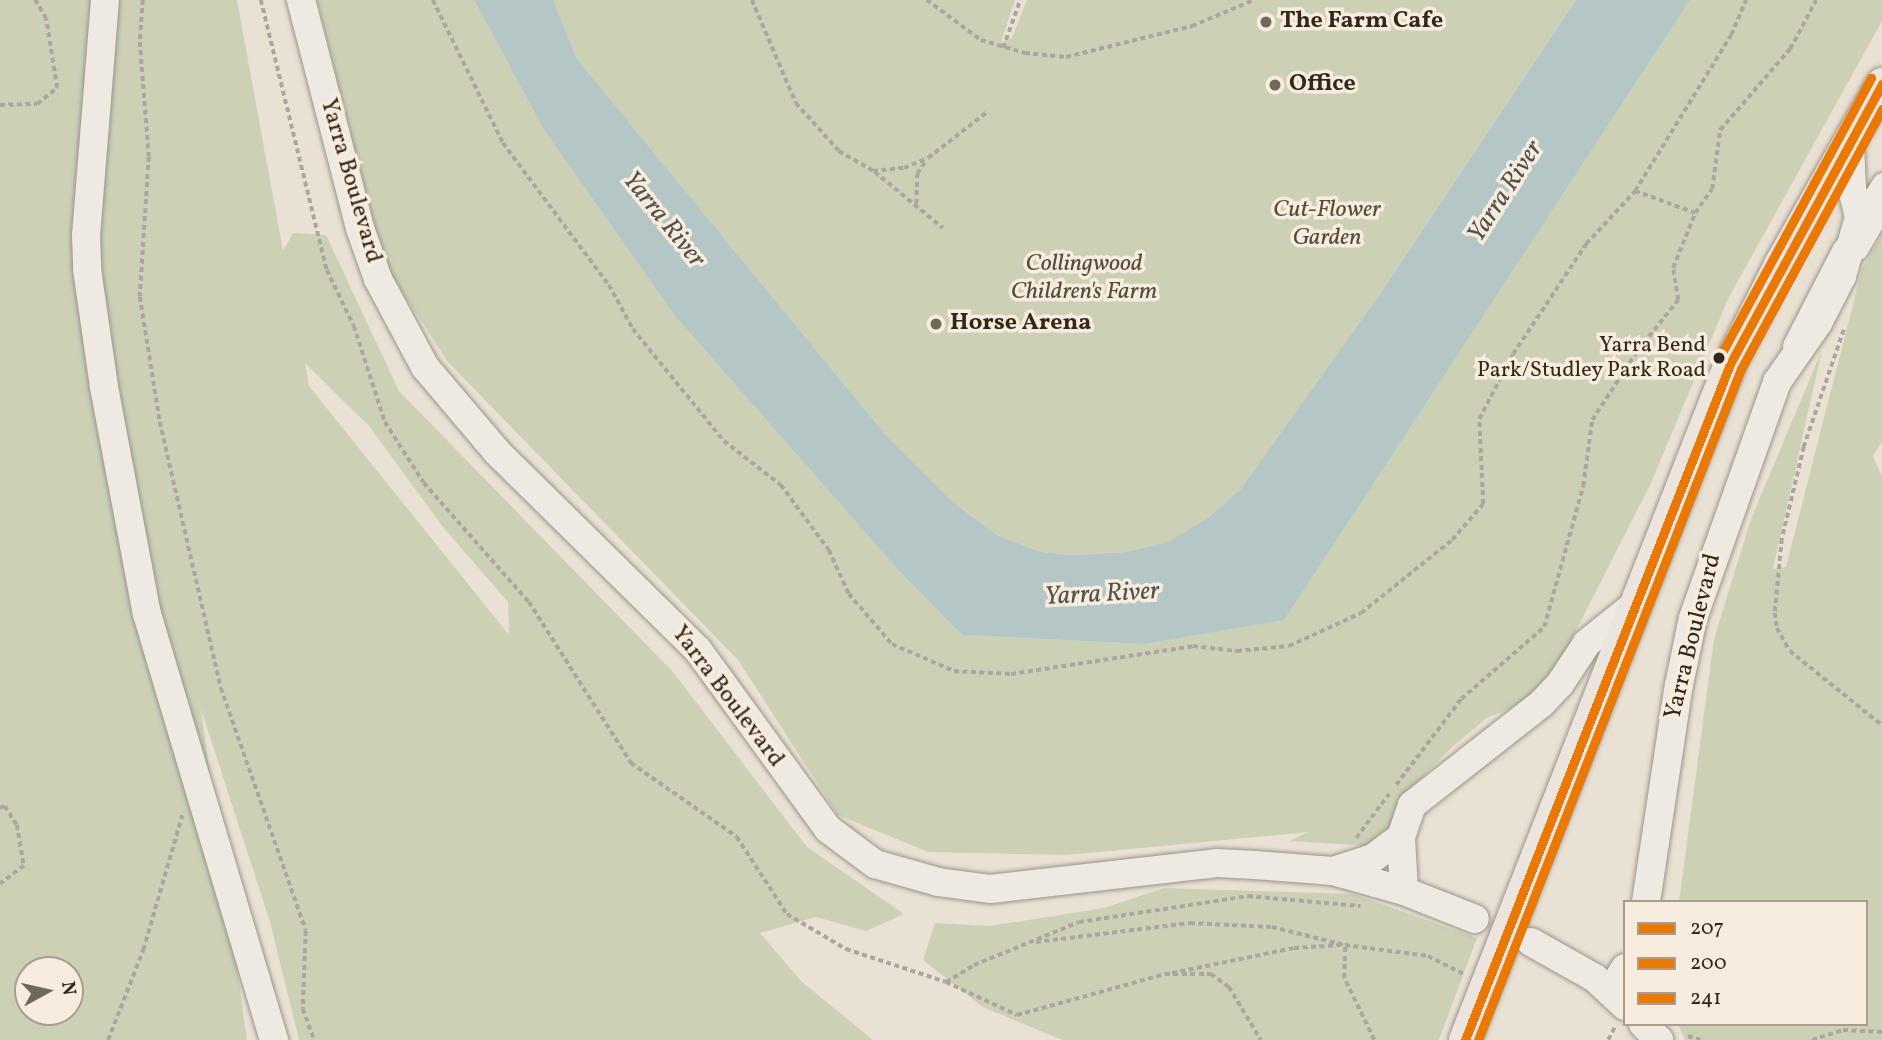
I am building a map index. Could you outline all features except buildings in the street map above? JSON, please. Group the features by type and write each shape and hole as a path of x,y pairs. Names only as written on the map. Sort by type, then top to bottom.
{"main road":[{"path":"1465,1040 1632,607 1735,353 1882,84"}],"street":[{"path":"106,0 86,234 87,269 104,387 154,639 274,1040"},
{"name":"Yarra Boulevard","path":"301,0 360,228 378,279 425,367 497,452 698,650 828,829 875,864 911,877 990,889 1217,863 1333,871 1404,891 1475,919"},
{"path":"1850,142 1852,189 1870,213"},
{"name":"Yarra Boulevard","path":"1777,382 1818,323 1842,276 1882,182"},
{"name":"Yarra Boulevard","path":"1646,900 1673,720 1693,618 1777,382 1804,316 1870,213"},
{"path":"1404,891 1401,837 1407,813 1419,798 1542,703 1560,684 1587,643 1632,607"},
{"path":"1333,871 1373,858 1401,837"},
{"path":"1531,942 1567,960 1618,999 1623,977"},
{"path":"1645,1026 1659,1040"}],"path":[{"path":"0,104 37,104 57,88 46,19 35,0"},
{"path":"143,0 140,42 149,157 141,297 160,422 220,688 306,930 303,1009 314,1040"},
{"path":"433,0 503,144 588,256 658,362 724,441 780,485 829,550 849,594 892,644 954,671 1011,674 1193,646 1237,650 1289,646 1361,612 1442,548 1483,504 1479,419 1513,354 1586,244 1635,191 1731,35 1746,0"},
{"path":"752,0 796,103 839,151 873,171 943,228"},
{"path":"927,0 964,30 1003,48 1051,56 1086,55 1192,26 1254,0"},
{"path":"1003,48 1020,0"},
{"path":"1333,871 1461,699 1544,627 1583,486 1592,420 1638,350 1678,300 1674,268 1695,213 1712,189 1720,130 1790,49 1816,0"},
{"path":"873,171 904,168 928,158 988,112"},
{"path":"916,206 917,174 928,158"},
{"path":"1635,191 1695,213"},
{"path":"1837,325 1844,329 1818,394 1782,539 1775,613 1777,628 1790,651 1882,725"},
{"path":"0,808 5,806 17,825 24,866 0,884"},
{"path":"108,1040 143,950 184,811"},
{"path":"1028,943 1190,923 1272,927 1345,944 1428,956 1468,976 1463,991 1481,995"},
{"path":"946,982 1017,1015 1165,974 1294,948 1345,944"},
{"path":"1345,944 1344,978 1374,1040"},
{"path":"1165,974 1210,974 1229,987 1261,1040"},
{"path":"1812,1040 1843,1030 1882,1032"},
{"path":"1688,1037 1700,1040"}],"green space":[{"path":"0,0 237,0 283,251 293,233 326,235 399,391 673,672 807,847 904,914 866,931 816,917 760,933 801,981 873,1040 299,1040 270,922 201,709 247,1040 0,1040","holes":["305,363 369,426 443,527 508,602 509,635 309,386"]},
{"path":"317,0 474,0 544,130 675,316 899,571 962,635 1144,644 1284,619 1690,0 1882,0 1882,21 1728,299 1651,483 1554,674 1520,704 1487,718 1452,747 1410,789 1389,830 1370,846 1290,841 1308,832 1067,855 928,852 838,815 738,660 448,362 384,264"},
{"name":"Collingwood Children's Farm","path":"553,0 1015,0 1001,42 1012,38 1027,0 1576,0 1380,294 1240,490 1208,518 1169,542 1126,552 1073,555 1041,552 997,535 954,503 884,433 577,59"},
{"path":"1882,235 1882,442 1873,456 1882,477 1882,1040 1685,1040 1679,1026 1868,1026 1868,900 1679,900 1714,639 1751,519 1822,350 1773,569 1786,567 1862,269"},
{"path":"1164,888 1353,894 1477,938 1439,1040 1062,1040 983,1007 923,960 935,923 990,926 1104,908"}],"water":[{"name":"Yarra River","path":"474,0 553,0 577,59 884,433 954,503 997,535 1041,552 1073,555 1126,552 1168,542 1208,518 1240,490 1380,294 1576,0 1690,0 1284,620 1144,644 962,635 899,571 675,316 544,130"}],"transit line":[{"name":"241","path":"1719,358 1871,78"},
{"name":"207","path":"1465,1040 1730,364 1882,84"},
{"name":"200","path":"1478,1040 1741,369 1882,109"}],"place":[{"name":"The Farm Cafe","path":"1266,22"},
{"name":"Office","path":"1275,85"},
{"name":"Horse Arena","path":"936,324"},
{"name":"Yarra Bend Park/Studley Park Road","path":"1719,358"}],"park label":[{"name":"Cut-Flower Garden","path":"1327,225"}]}
